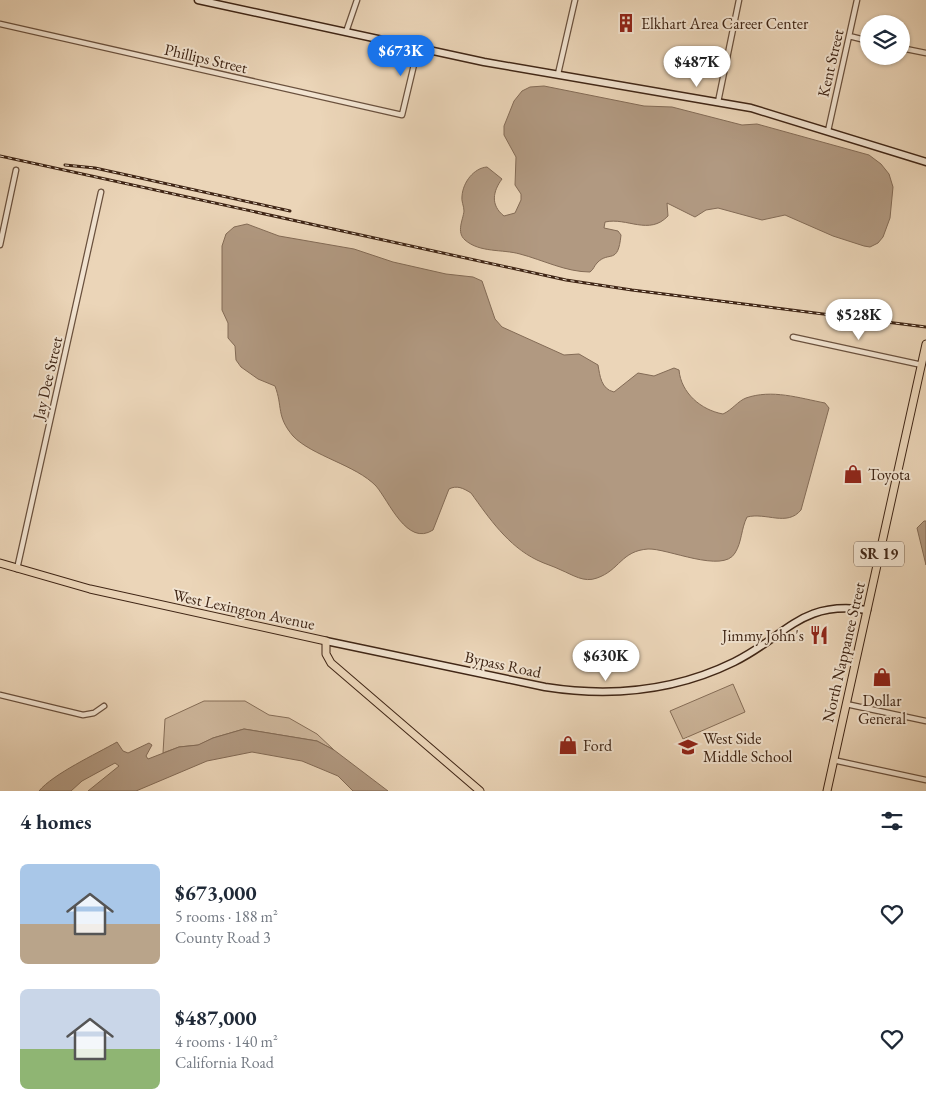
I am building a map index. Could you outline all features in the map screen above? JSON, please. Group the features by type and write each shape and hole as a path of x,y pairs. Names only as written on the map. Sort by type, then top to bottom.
{"main road":[{"path":"198,0 484,62 718,102 782,116 926,162"},
{"name":"North Nappanee Street","path":"827,791 924,365 926,344"},
{"name":"West Lexington Avenue","path":"0,563 127,598 326,641 326,654 331,663 480,791"},
{"name":"Bypass Road","path":"326,641 545,687 581,692 620,692 670,684 719,669 763,646 795,622 813,612 836,608 867,610"}],"street":[{"path":"346,32 356,0"},
{"path":"558,74 575,0"},
{"path":"718,102 739,0"},
{"name":"Kent Street","path":"828,130 857,0"},
{"name":"Phillips Street","path":"0,24 402,115 418,48"},
{"path":"849,36 860,39"},
{"path":"910,50 926,54"},
{"path":"0,245 16,170"},
{"name":"Jay Dee Street","path":"17,569 101,192"},
{"path":"793,337 924,365"},
{"path":"0,695 83,715 94,713 104,706"},
{"path":"846,704 926,722"},
{"path":"833,760 926,780"}],"shaded area":[{"path":"544,86 644,106 672,107 742,125 757,124 869,155 881,164 889,174 893,187 890,218 883,237 878,243 870,247 833,236 785,215 762,220 718,208 706,210 695,217 667,203 668,216 661,222 653,225 605,222 604,228 618,231 621,235 620,245 615,254 601,259 590,272 572,270 513,252 477,247 462,237 460,230 464,211 462,198 464,186 474,173 487,167 502,179 494,198 500,212 504,216 515,213 521,200 521,194 515,185 516,157 504,135 504,126 514,101 522,91 530,87"},
{"path":"247,224 279,236 354,249 393,262 446,274 473,277 482,281 495,319 502,327 564,355 579,354 598,365 604,385 614,392 638,373 654,376 674,368 679,370 684,386 694,399 707,409 723,414 740,401 756,395 786,395 825,403 829,408 801,510 789,518 747,517 737,549 729,559 707,561 657,550 639,550 626,557 605,575 588,580 540,561 517,547 500,531 471,493 460,488 449,489 433,530 424,534 407,528 376,486 357,472 311,449 293,436 284,423 275,386 258,379 241,367 236,360 235,346 228,338 228,323 222,310 222,246 226,234 234,227"},
{"path":"926,521 926,565 917,528"},
{"path":"733,684 745,712 683,739 670,711"},
{"path":"204,701 245,701 269,715 289,718 317,734 334,750 317,741 244,729 213,738 199,745 179,747 163,753 165,719"},
{"path":"244,729 317,741 334,750 388,791 353,791 338,776 302,761 252,752 207,761 136,791 88,791 119,766 115,763 82,781 71,791 39,791 64,771 117,742 123,751 128,753 149,743 152,745 146,756 148,759 179,747 198,745 213,738"}],"railway":[{"path":"0,156 566,280 926,327"},
{"path":"65,165 95,168 290,211"}],"place":[{"name":"Elkhart Area Career Center","path":"626,23"},
{"name":"Toyota","path":"853,474"},
{"name":"Jimmy John's","path":"819,635"},
{"name":"Dollar General","path":"882,677"},
{"name":"Ford","path":"568,745"},
{"name":"West Side Middle School","path":"688,747"}]}
